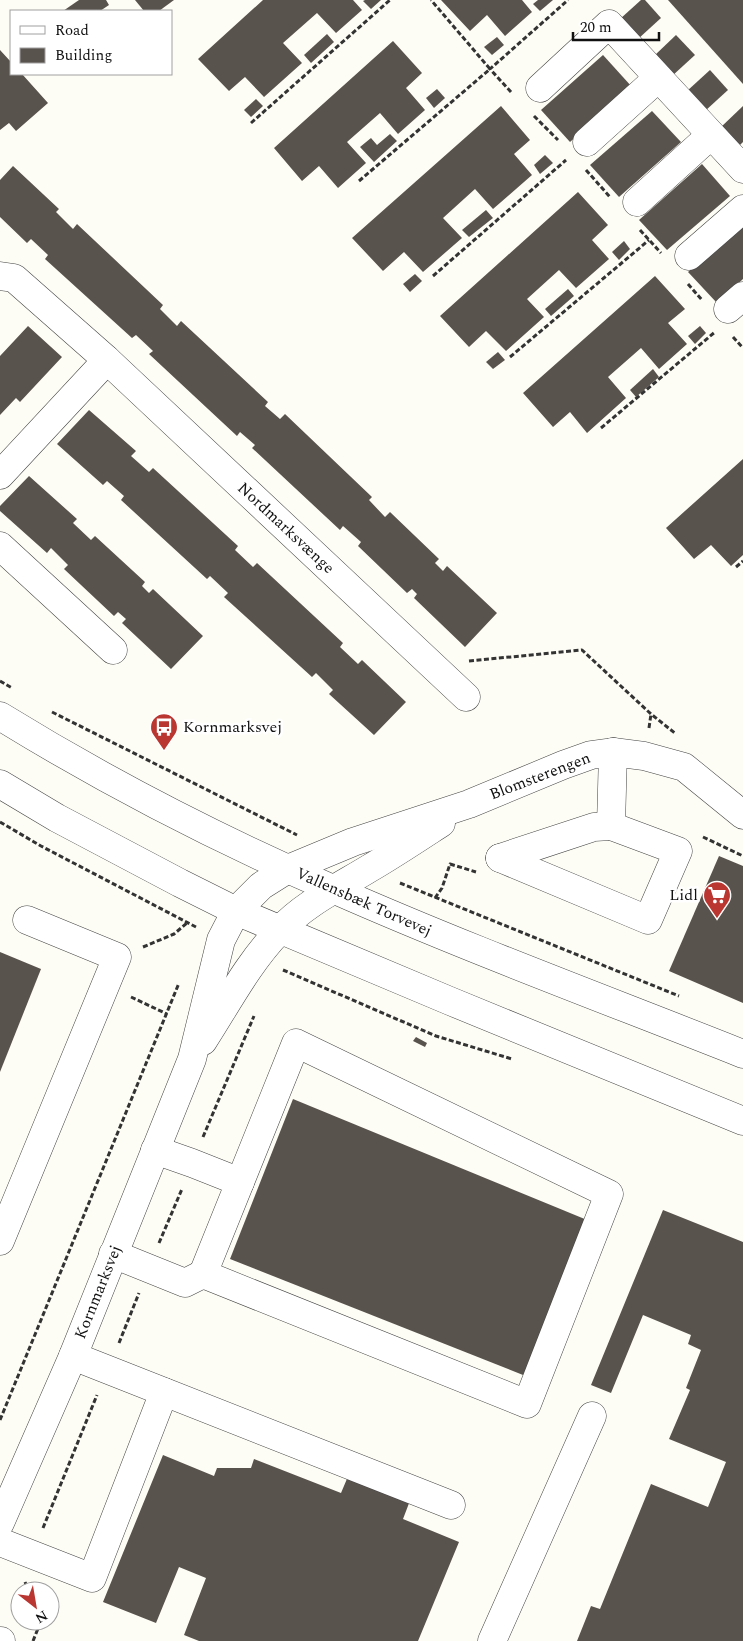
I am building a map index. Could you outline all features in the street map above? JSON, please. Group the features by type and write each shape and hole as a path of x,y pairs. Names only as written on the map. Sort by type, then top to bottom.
{"street":[{"path":"540,88 609,24 743,169"},
{"path":"580,148 658,78"},
{"path":"637,202 711,135"},
{"path":"689,256 743,209"},
{"name":"Nordmarksvænge","path":"5,283 106,360 466,696"},
{"path":"0,475 106,360"},
{"path":"0,546 113,650"},
{"name":"Vallensbæk Torvevej","path":"0,716 60,753 134,793 239,846 333,890 435,933 743,1054"},
{"path":"611,826 613,752"},
{"name":"Blomsterengen","path":"236,910 261,886 288,869 369,836 469,804 592,755 613,752 644,756 684,767 743,815"},
{"path":"0,784 57,818 180,883 279,930 743,1121"},
{"name":"Blomsterengen","path":"279,930 333,890 368,870 469,804"},
{"path":"611,826 678,851 648,920 500,858 594,827 611,826"},
{"name":"Kornmarksvej","path":"0,1523 73,1356 192,1059 216,954 236,910"},
{"path":"0,1241 117,957 27,920"},
{"name":"Kornmarksvej","path":"192,1059 253,962 279,930"},
{"path":"113,1254 186,1283 203,1274 296,1043 609,1194 527,1404 203,1274"},
{"path":"155,1150 240,1182"},
{"path":"73,1356 452,1505"},
{"path":"0,1542 92,1578 164,1392"},
{"path":"492,1641 592,1416"}],"path":[{"path":"251,123 390,0"},
{"path":"431,0 490,69"},
{"path":"359,181 568,0"},
{"path":"432,276 580,148"},
{"path":"510,358 649,240"},
{"path":"601,428 723,325 736,303"},
{"path":"736,567 743,561"},
{"path":"431,664 582,650 651,714 682,739"},
{"path":"0,681 16,691"},
{"path":"50,711 330,852"},
{"path":"154,770 157,764"},
{"path":"0,822 41,846 201,930"},
{"path":"678,851 701,836 743,856"},
{"path":"435,898 442,888 450,864 476,872 500,858"},
{"path":"368,870 652,984"},
{"path":"117,957 174,934 188,923"},
{"path":"276,967 436,1036"},
{"path":"0,1420 181,980"},
{"path":"106,984 167,1014"},
{"path":"423,1030 426,1024"}],"building":[{"path":"79,0 106,0 109,5 102,10 64,10"},
{"path":"135,0 174,0 160,10 143,10"},
{"path":"263,0 353,0 362,10 336,33 317,13 283,43 302,63 264,97 245,77 229,91 198,59"},
{"path":"381,0 371,9 363,1"},
{"path":"441,0 522,0 532,12 505,36 487,15 470,31"},
{"path":"538,0 553,0 540,11 533,4"},
{"path":"641,0 645,0 661,18 638,39 620,19"},
{"path":"668,0 743,0 743,84"},
{"path":"327,34 334,42 311,63 304,55"},
{"path":"676,35 695,55 672,76 654,56"},
{"path":"497,37 504,45 492,55 484,47"},
{"path":"393,41 422,73 406,88 425,110 398,134 380,113 347,142 366,163 338,188 319,166 302,181 274,148"},
{"path":"0,50 10,61 10,75 23,75 48,103 16,131 9,123 0,130"},
{"path":"603,55 632,87 570,142 541,110"},
{"path":"710,70 728,90 705,111 687,91"},
{"path":"437,89 445,98 434,108 426,98"},
{"path":"256,99 263,106 251,117 244,110"},
{"path":"501,106 530,140 514,154 532,175 493,209 475,189 443,218 462,238 423,272 404,252 383,271 352,238"},
{"path":"743,106 743,142 737,148 720,128"},
{"path":"652,111 681,142 619,197 590,165"},
{"path":"390,134 397,141 374,162 360,147 371,138 377,145"},
{"path":"545,155 553,163 540,174 534,165"},
{"path":"702,164 730,196 667,250 639,220"},
{"path":"13,166 59,209 56,212 73,229 77,224 163,305 160,309 177,326 181,321 268,402 265,406 280,419 285,414 372,497 369,500 385,517 390,512 439,559 435,563 443,571 447,566 497,613 465,647 414,598 417,594 412,589 407,593 358,546 361,542 343,526 340,530 252,448 255,445 240,432 237,436 149,354 153,351 136,335 132,338 45,259 48,255 31,239 27,243 0,217 0,180"},
{"path":"578,192 608,225 592,240 609,259 576,288 559,270 527,299 544,317 506,351 486,331 469,347 440,316"},
{"path":"486,210 493,218 469,237 462,230"},
{"path":"743,223 743,279 717,303 688,272"},
{"path":"624,241 630,249 619,260 612,252"},
{"path":"415,274 422,281 410,292 403,284"},
{"path":"655,276 685,309 668,323 687,344 659,369 641,348 608,377 626,398 587,433 570,412 553,427 523,393"},
{"path":"568,289 574,296 551,316 545,309"},
{"path":"28,326 62,357 20,402 16,398 0,415 0,356"},
{"path":"700,326 706,333 695,344 688,336"},
{"path":"498,352 505,360 493,369 486,362"},
{"path":"653,369 659,377 636,397 630,390"},
{"path":"89,410 136,451 131,456 149,472 153,468 238,546 235,550 253,567 257,563 343,643 340,647 358,664 362,660 406,702 374,735 329,694 333,690 316,673 312,677 224,597 228,593 210,576 207,579 121,500 124,496 107,481 103,485 57,444"},
{"path":"743,459 743,555 731,566 711,545 694,559 666,528"},
{"path":"29,476 77,519 73,523 91,540 95,536 145,582 142,586 149,593 153,589 203,636 171,669 122,623 126,619 118,612 114,616 64,569 68,565 51,548 47,553 0,511 0,506"},
{"name":"Lidl","path":"719,856 743,866 743,1003 669,971"},
{"path":"0,952 41,969 0,1072"},
{"path":"416,1037 427,1043 425,1047 413,1041"},
{"path":"293,1099 592,1222 528,1377 230,1259"},
{"path":"663,1210 743,1242 743,1641 577,1641 591,1606 600,1609 651,1484 708,1507 726,1462 669,1439 690,1390 686,1388 701,1350 688,1344 691,1335 643,1315 611,1393 591,1385"},
{"path":"163,1455 214,1476 217,1468 251,1468 254,1459 341,1493 349,1474 411,1498 403,1519 459,1542 418,1641 199,1641 184,1635 206,1578 179,1567 156,1623 103,1602"}],"place":[{"name":"Kornmarksvej","path":"164,751"},
{"name":"Lidl","path":"717,919"}]}
